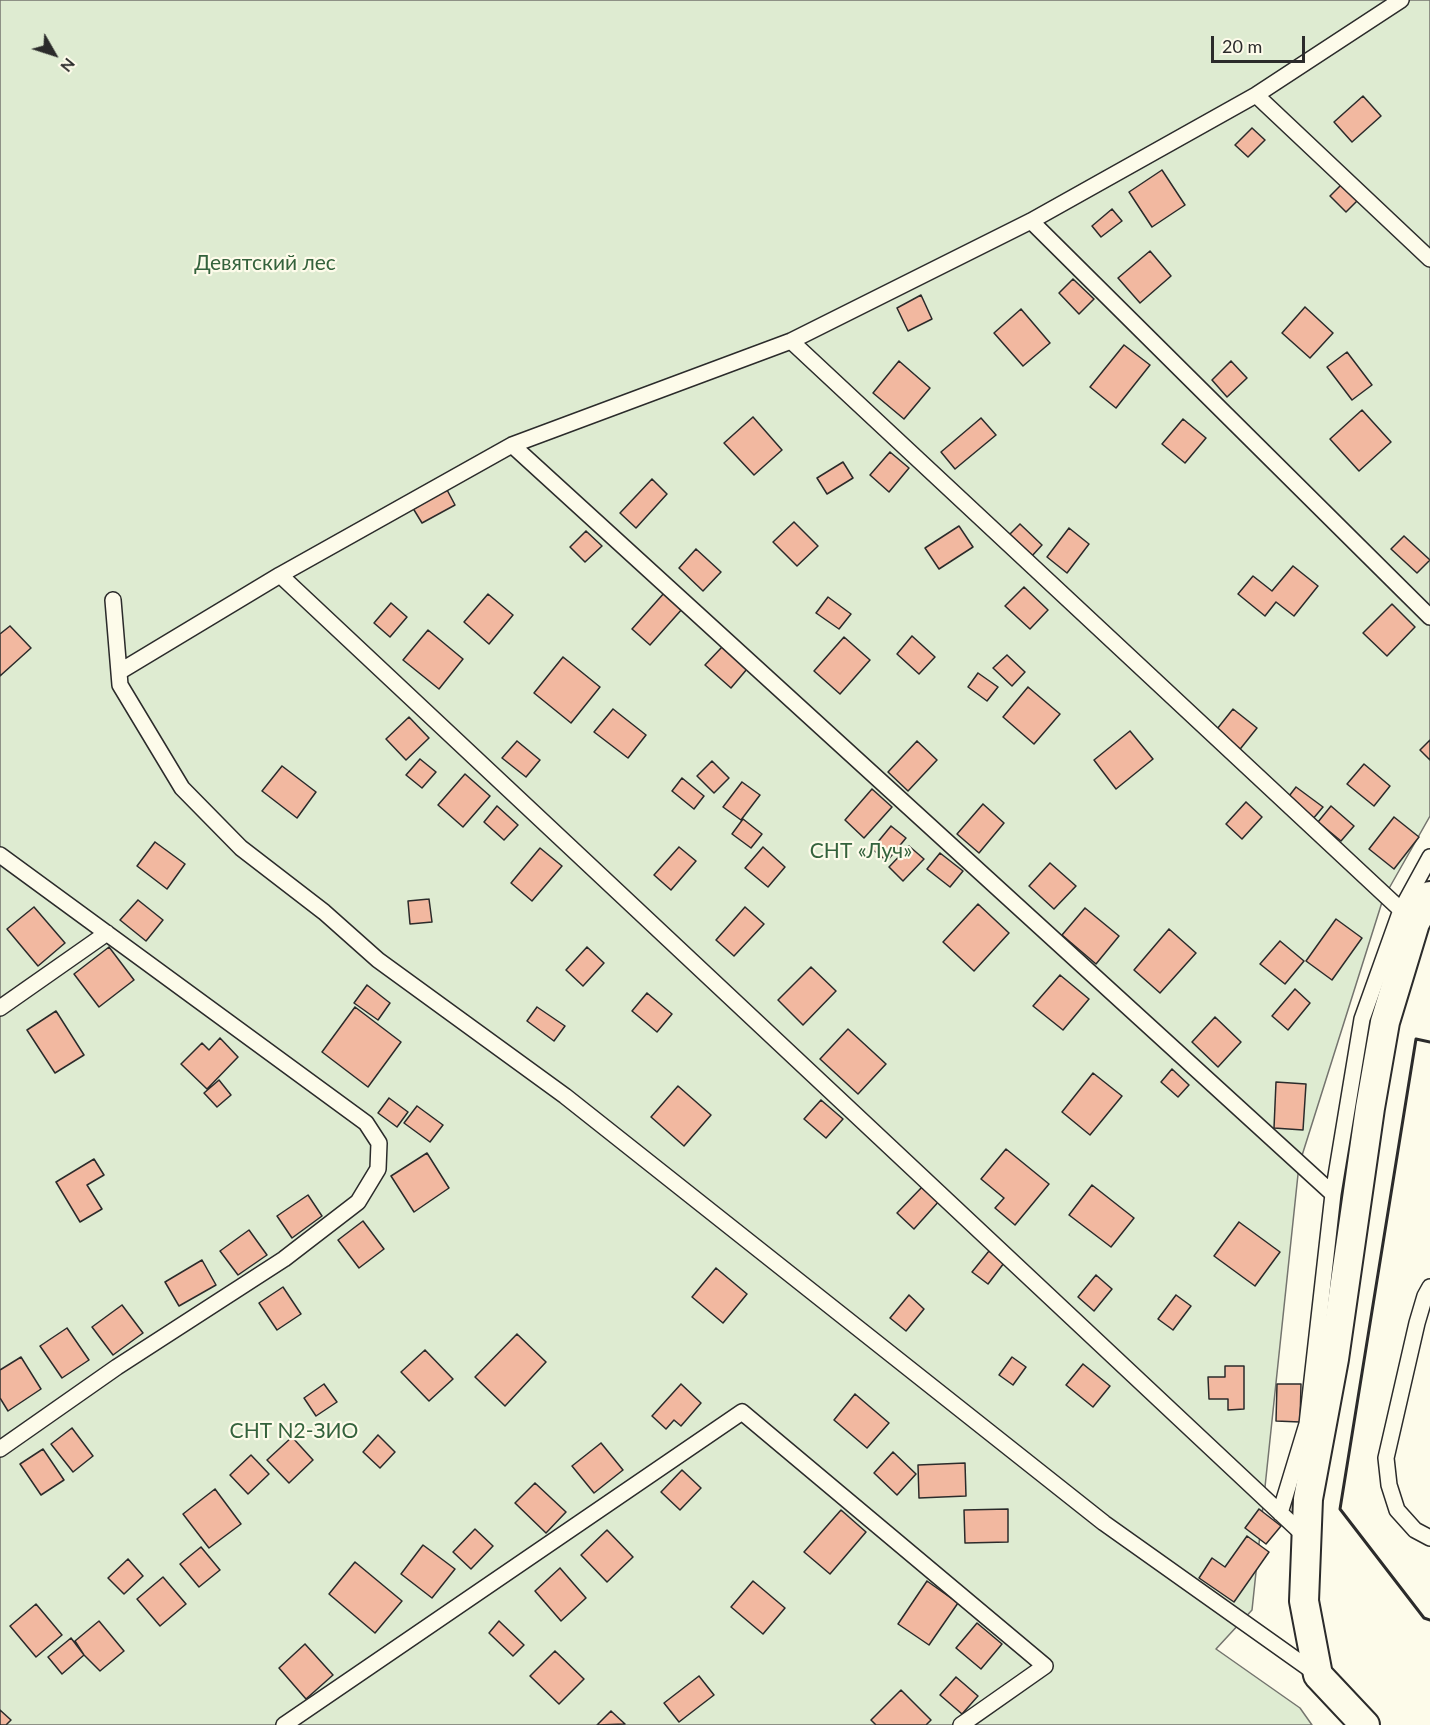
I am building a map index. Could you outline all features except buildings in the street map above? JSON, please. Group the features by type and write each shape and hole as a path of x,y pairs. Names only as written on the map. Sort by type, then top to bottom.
{"street":[{"path":"1365,1725 1318,1675 1304,1601 1308,1499 1334,1359 1370,1108 1385,1022 1415,923 1430,896"}],"lane":[{"path":"119,672 280,575 512,445 791,341 1031,222 1256,95 1401,0"},
{"path":"1256,95 1430,259"},
{"path":"1031,222 1430,617"},
{"path":"791,341 1401,910"},
{"path":"512,445 1333,1194"},
{"path":"280,575 1307,1538"},
{"path":"113,600 120,684 182,788 241,848 324,912 378,960 583,1110 1104,1523 1318,1675"},
{"path":"0,855 366,1123 379,1143 378,1169 358,1202 284,1259 117,1367 0,1449"},
{"path":"1280,1513 1307,1424 1333,1194 1362,1019 1401,910 1430,857"},
{"path":"0,1008 107,933"},
{"path":"1430,1287 1416,1323 1386,1458 1389,1485 1397,1510 1415,1530 1430,1538"},
{"path":"284,1725 742,1412 1045,1666 961,1725"}],"green space":[{"path":"0,0 1430,0 1430,816 1383,899 1299,1165 1252,1610 1216,1649 1300,1708 1312,1725 0,1725"}],"wall":[{"path":"1430,1042 1416,1039 1340,1509 1424,1618 1430,1620"}],"park label":[{"name":"Девятский лес","path":"265,263"},
{"name":"СНТ «Луч»","path":"861,851"},
{"name":"СНТ N2-ЗИО","path":"294,1431"}]}
